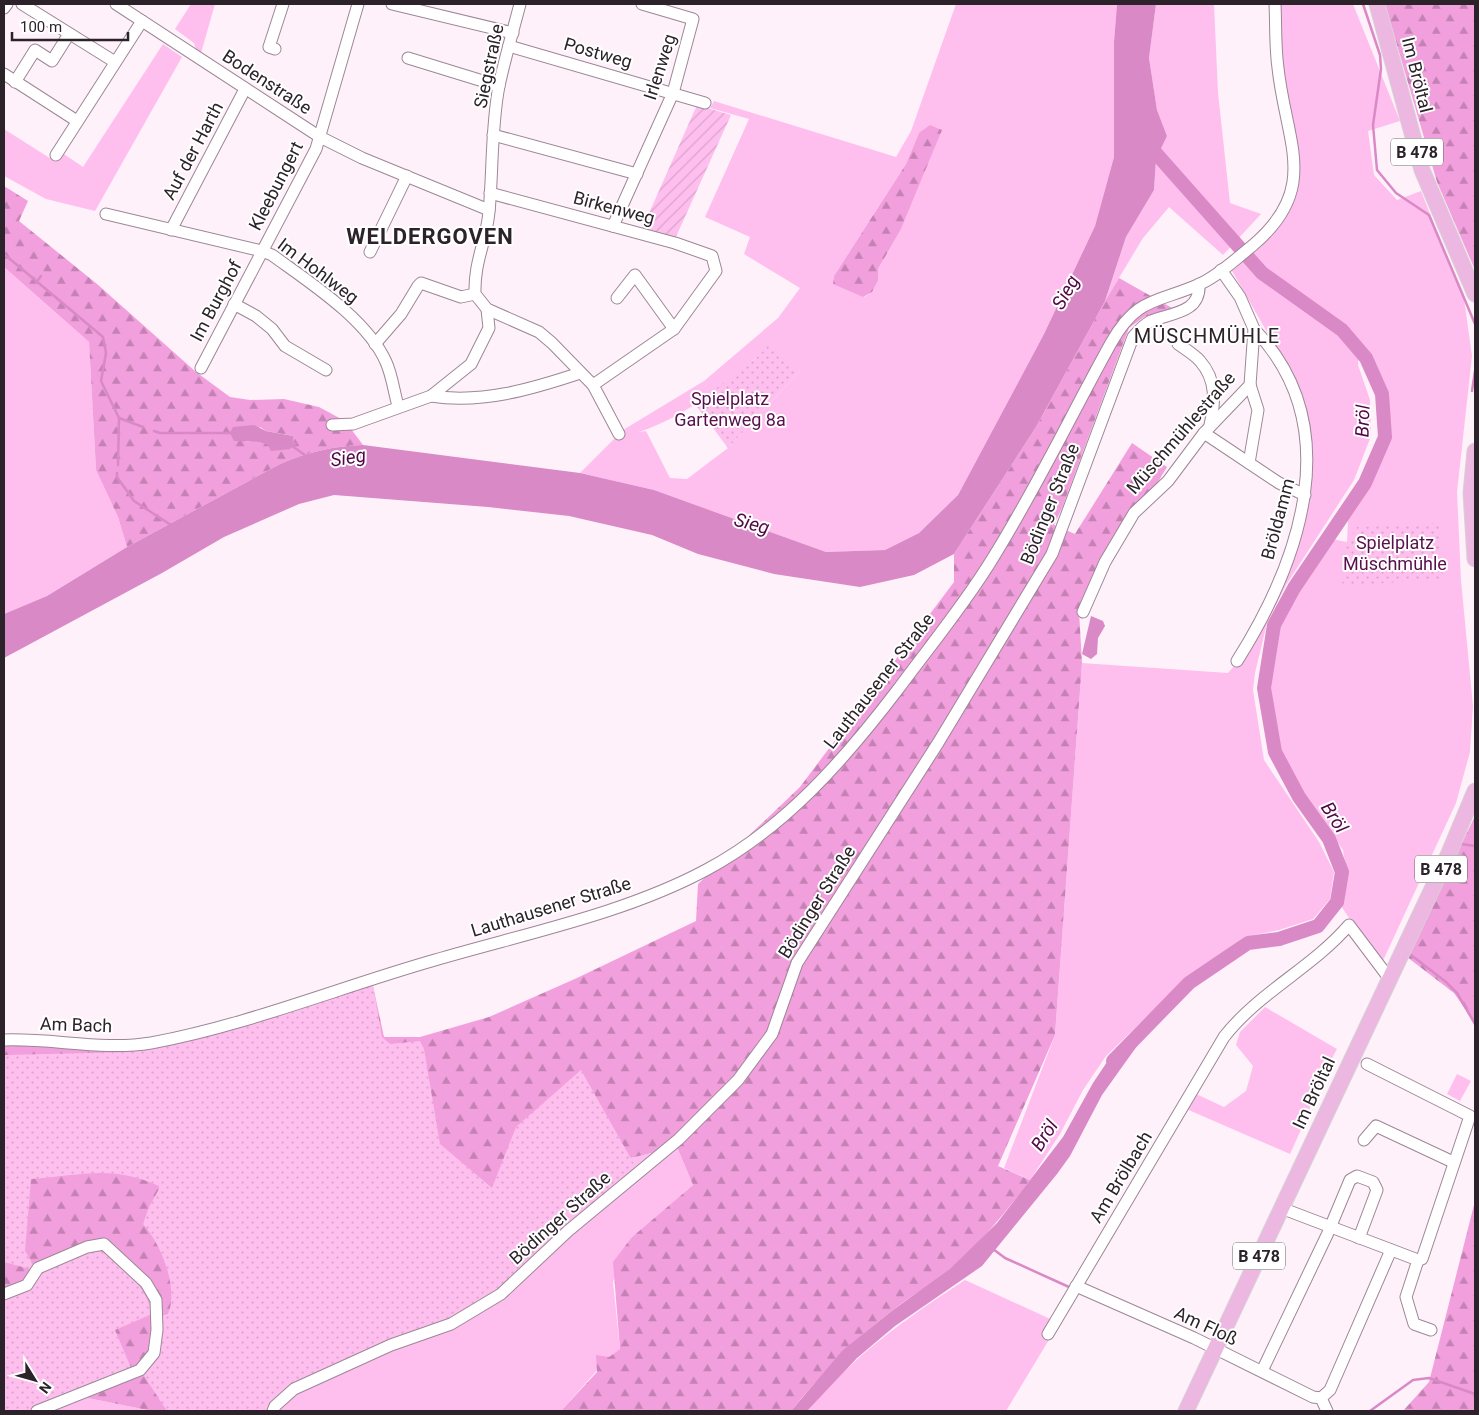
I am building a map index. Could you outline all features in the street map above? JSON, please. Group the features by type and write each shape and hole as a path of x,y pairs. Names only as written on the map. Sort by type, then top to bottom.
{"main road":[{"name":"Im Bröltal","path":"1377,4 1387,34 1422,170 1475,294"},
{"path":"1475,451 1471,493 1475,559"},
{"name":"Im Bröltal","path":"1186,1411 1449,853 1475,790"}],"street":[{"path":"4,8 7,4"},
{"path":"22,4 114,62"},
{"name":"Bodenstraße","path":"116,4 320,137 362,158 489,210"},
{"path":"275,49 269,47 283,4"},
{"name":"Kleebungert","path":"262,251 316,149 358,4"},
{"path":"392,4 513,33"},
{"name":"Siegstraße","path":"475,294 476,263 487,230 499,86 520,4"},
{"name":"Irlenweg","path":"613,226 673,92 693,19 642,4"},
{"name":"Lauthausener Straße","path":"147,1044 248,1019 405,969 635,901 709,868 767,831 816,786 848,751 934,642 985,571 1070,422 1113,338 1133,312 1154,299 1199,284 1224,268 1257,242 1287,208 1293,188 1295,166 1278,67 1275,4"},
{"path":"56,155 142,21"},
{"path":"15,82 35,50 52,61 69,34"},
{"name":"Postweg","path":"509,46 673,92 705,103"},
{"path":"408,58 499,86"},
{"path":"4,74 77,121"},
{"name":"Auf der Harth","path":"171,230 207,158 245,89"},
{"name":"Siegstraße","path":"494,135 564,152 636,174"},
{"path":"370,252 407,176"},
{"name":"Birkenweg","path":"490,192 675,243 712,256 716,271 674,329"},
{"name":"Im Hohlweg","path":"106,214 262,251 332,299 375,344 386,362 398,406"},
{"name":"Im Burghof","path":"201,368 262,251"},
{"name":"Müschmühlestraße","path":"1083,612 1104,562 1134,513 1168,482 1207,429 1250,385 1254,329 1240,297 1224,268"},
{"path":"593,385 674,329 635,275 617,298"},
{"path":"375,344 401,314 421,284 461,297 475,294 487,308 539,332 593,385 619,434"},
{"name":"Bödinger Straße","path":"273,1411 294,1389 391,1345 451,1324 501,1294 568,1231 679,1139 738,1080 772,1034 797,963 938,743 1052,554 1133,338 1149,322 1190,308 1196,302 1199,284"},
{"path":"234,304 256,316 272,329 285,346 326,370"},
{"path":"332,425 353,424 398,406 431,396 471,364 475,358 490,328 487,308"},
{"name":"Bröldamm","path":"1237,661 1280,578 1294,539 1305,495 1308,466 1305,429 1298,396 1283,366 1265,340 1254,329"},
{"path":"1178,344 1200,361 1209,378 1215,400 1207,429 1249,463 1280,483 1305,495"},
{"path":"431,396 451,399 517,393 580,373"},
{"path":"1249,463 1258,410 1250,385"},
{"name":"Am Brölbach","path":"1048,1334 1224,1037 1239,1018 1257,1000 1333,944 1349,925 1389,978"},
{"name":"Am Bach","path":"4,1040 79,1044 147,1044"},
{"path":"1366,1064 1470,1116 1453,1162 1425,1254 1422,1259 1418,1260 1406,1297 1414,1324 1431,1330"},
{"path":"1364,1140 1376,1126 1453,1162"},
{"path":"1262,1371 1327,1235 1329,1226 1350,1180 1360,1176 1374,1182 1377,1190 1359,1238"},
{"path":"1281,1208 1418,1260"},
{"path":"4,1294 27,1285 38,1268 87,1247 104,1244 146,1283 156,1300 158,1330 154,1352 140,1370 36,1411"},
{"path":"1327,1411 1321,1398 1330,1390 1391,1250"},
{"name":"Am Floß","path":"1076,1286 1262,1371 1313,1397 1321,1398"}],"green space":[{"path":"191,4 215,4 201,53 196,50 194,43 175,29"},
{"path":"956,4 1117,4 1114,42 1114,157 1095,226 1044,334 958,495 919,533 885,550 826,552 654,490 580,473 623,430 704,381 778,318 800,288 744,254 750,237 705,217 749,119 710,108 714,101 896,157 911,131","holes":["919,133 900,231 878,269 878,281 872,292 864,297 833,283 834,276 906,164","771,344 800,371 728,448 687,479 670,478 646,431 639,432 674,417 710,395"]},
{"path":"1156,4 1214,4 1218,93 1230,203 1261,214 1223,255 1169,207 1143,238 1105,301 1126,237 1154,190 1156,159 1167,136 1157,110 1149,58"},
{"path":"1280,4 1353,4 1400,121 1368,131 1374,175 1397,200 1421,191 1464,299 1472,356 1457,492 1461,580 1473,706 1470,752 1456,803 1381,965 1341,906 1347,874 1343,850 1302,792 1278,750 1267,690 1276,627 1332,539 1347,542 1348,522 1344,520 1367,486 1386,438 1386,393 1370,356 1360,342 1358,365 1370,400 1371,436 1354,480 1286,585 1267,623 1255,673 1253,690 1264,760 1319,842 1334,872 1330,899 1313,919 1279,930 1244,937 1186,979 1106,1056 1083,1090 1060,1134 1030,1180 1004,1168 1055,1035 1082,663 1228,673 1240,659 1280,582 1310,467 1290,372 1232,271 1262,246 1286,216 1295,192 1281,56"},
{"path":"1385,4 1475,4 1475,270 1437,182"},
{"path":"163,44 182,57 95,211 46,199 4,176 4,129 56,162 64,154 83,167"},
{"path":"697,105 731,115 675,239 642,229"},
{"path":"930,125 942,130 900,231 878,269 878,281 872,292 863,297 833,284 834,276 906,164 919,133"},
{"path":"4,186 28,201 19,221 97,284 196,372 230,397 250,400 284,399 319,407 345,421 363,445 321,450 280,464 127,547 118,517 96,470 89,342 4,267","holes":["260,427 266,431 293,436 293,441 296,444 290,449 259,442 245,442"]},
{"path":"4,267 89,342 96,470 118,517 127,547 47,596 4,614"},
{"path":"1119,278 1172,308 1144,317 1129,328 1054,525 1075,534 1132,443 1167,467 1079,611 1082,663 1055,1035 998,1166 1030,1180 993,1226 963,1258 865,1333 827,1370 791,1411 561,1411 597,1372 596,1355 609,1357 620,1349 613,1262 632,1237 693,1185 677,1147 530,1182 226,1411 152,1411 4,1381 4,1046 147,1045 373,986 384,1037 420,1037 489,1017 577,978 696,921 698,884 800,787 954,582 954,554 1036,427"},
{"name":"Spielplatz Gartenweg 8a","path":"771,343 800,371 728,448 695,404 754,360"},
{"name":"Spielplatz Müschmühle","path":"1439,523 1443,579 1342,586 1347,542 1357,527"},
{"path":"1475,816 1475,1023 1454,993 1407,957"},
{"path":"373,985 382,1037 390,1044 420,1041 424,1049 440,1144 492,1188 516,1127 581,1070 638,1171 476,1309 316,1373 274,1396 260,1411 167,1411 144,1376 157,1317 168,1314 171,1303 170,1279 162,1254 143,1224 159,1186 141,1179 110,1173 31,1179 25,1251 34,1266 30,1269 4,1262 4,1055 131,1052"},
{"path":"1265,1007 1337,1049 1290,1154 1184,1108 1194,1093 1224,1107 1246,1091 1253,1066 1236,1045 1240,1032"},
{"path":"1457,1074 1471,1081 1460,1101 1447,1094"},
{"path":"677,1147 693,1185 632,1237 613,1282 620,1349 609,1357 561,1411 226,1411 530,1182"},
{"path":"1475,1201 1475,1411 1403,1411 1429,1382"},
{"path":"94,1248 113,1259 130,1275 138,1284 149,1304 152,1314 115,1330 132,1370 31,1411 4,1411 4,1299 40,1273"},
{"path":"965,1280 1059,1323 1006,1411 807,1411 843,1372 881,1339 921,1309"},
{"path":"4,1381 152,1411 12,1411"}],"water":[{"name":"Sieg","path":"1117,4 1156,4 1149,58 1157,110 1167,136 1156,159 1154,190 1126,237 1105,301 1036,427 954,554 914,575 860,587 774,574 698,554 652,535 569,516 488,507 334,495 299,504 224,537 162,573 4,658 4,614 47,596 127,547 280,464 331,448 363,445 580,473 654,490 826,552 885,550 919,533 958,495 1044,334 1095,226 1114,157 1114,42"},
{"path":"254,425 266,431 293,436 293,441 297,444 290,449 271,451 268,445 259,442 234,441 230,433 233,427"},
{"path":"1091,616 1103,621 1105,626 1098,638 1097,654 1091,659 1082,654"},
{"path":"1137,1046 1102,1095 1070,1156 982,1266 895,1326 857,1358 807,1411 791,1411 842,1351 893,1310 950,1269 997,1223 1063,1137 1093,1083 1117,1047"}],"waterway":[{"path":"1363,4 1380,55 1381,69 1373,125 1377,170 1396,193 1429,215 1475,324"},
{"name":"Bröl","path":"1113,1061 1189,983 1248,943 1279,939 1318,926 1337,902 1342,872 1329,839 1299,797 1275,752 1264,688 1274,625 1294,588 1365,483 1385,437 1382,394 1366,358 1342,330 1262,273 1145,141"},
{"path":"4,254 103,337 106,353 101,381 119,418 143,427"},
{"path":"36,283 41,276"},
{"path":"1472,391 1475,371"},
{"path":"118,465 119,418"},
{"path":"154,431 160,433 232,433"},
{"path":"291,445 306,456"},
{"path":"117,473 117,477 134,501 171,525"},
{"path":"1461,844 1475,846"},
{"path":"1411,955 1457,993 1475,1024"},
{"path":"993,1249 1005,1258 1069,1287"},
{"path":"1370,1411 1413,1380 1429,1378 1475,1394"}],"district":[{"name":"WELDERGOVEN","path":"430,236"},
{"name":"MÜSCHMÜHLE","path":"1207,336"}]}
